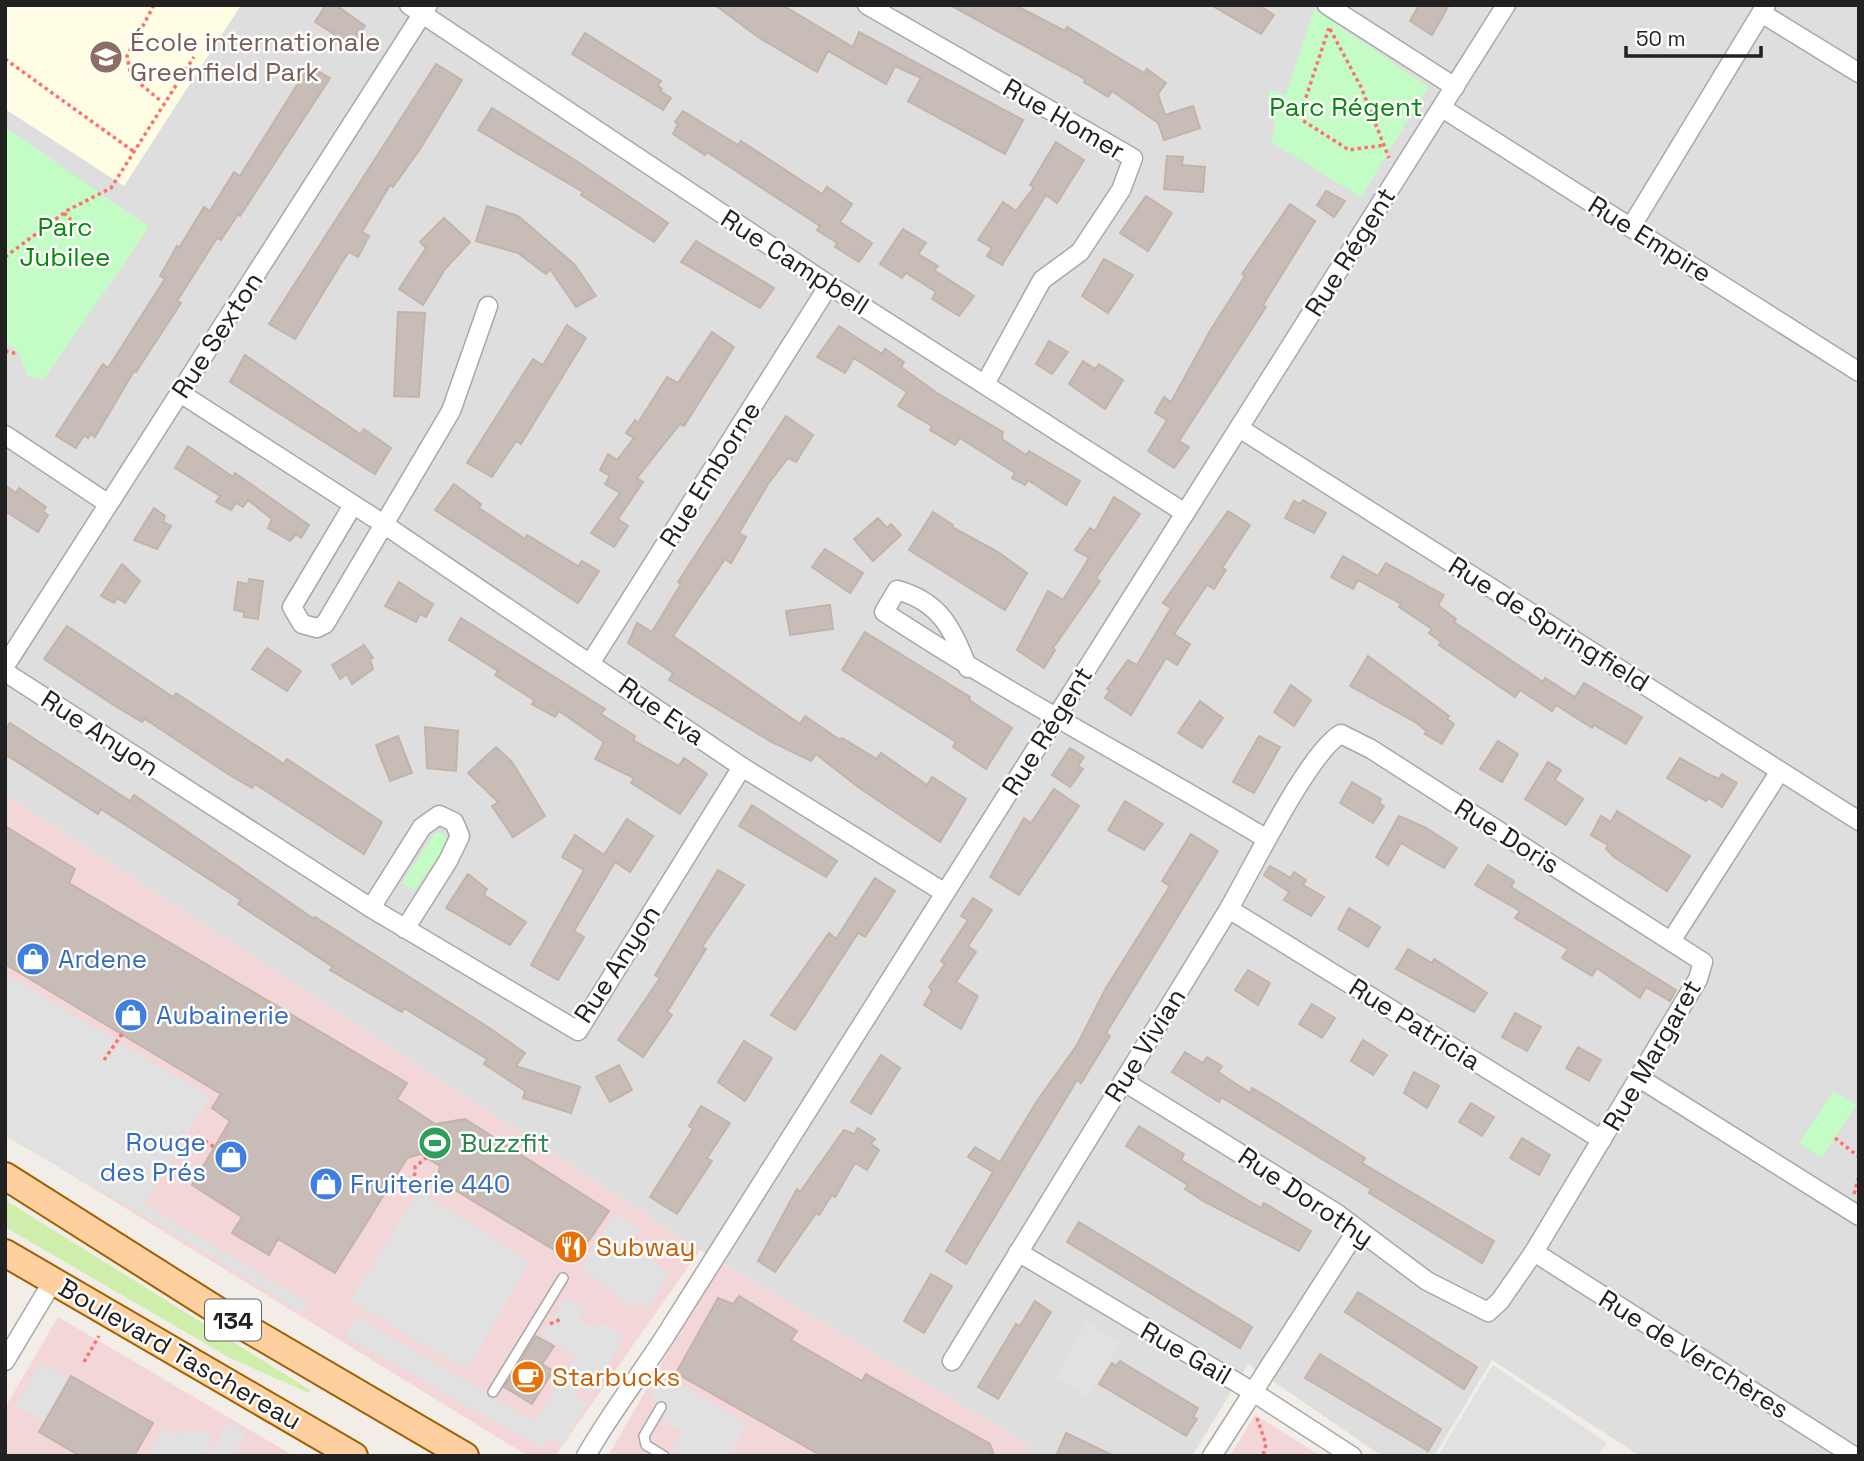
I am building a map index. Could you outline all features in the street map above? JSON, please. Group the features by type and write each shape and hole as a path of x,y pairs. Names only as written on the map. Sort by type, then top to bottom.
{"main road":[{"name":"Boulevard Taschereau","path":"5,1176 226,1316 465,1456"},
{"name":"Boulevard Taschereau","path":"5,1253 354,1456"}],"street":[{"name":"Rue Homer","path":"867,5 1133,158 1121,190 1080,252 1042,280 985,384"},
{"name":"Rue Régent","path":"586,1456 612,1410 631,1390 1506,5"},
{"name":"Rue Campbell","path":"420,8 829,285 1185,513"},
{"name":"Rue Sexton","path":"5,666 180,393 420,8"},
{"path":"1631,227 1765,10 1859,73"},
{"path":"1325,11 1455,88"},
{"name":"Rue Empire","path":"1442,108 1859,372"},
{"name":"Rue Emborne","path":"591,662 829,285"},
{"path":"353,505 292,607 302,624 317,628 325,624 371,549 382,523 450,411 488,306"},
{"name":"Rue Eva","path":"180,393 591,662 742,767 945,893"},
{"name":"Rue de Springfield","path":"1239,428 1859,821"},
{"path":"5,435 107,503"},
{"path":"968,668 953,631 922,597 897,590 884,612 968,668 1057,716 1267,839"},
{"name":"Rue Anyon","path":"5,672 371,908 578,1031 742,767"},
{"name":"Rue Vivian","path":"951,1361 1229,909 1267,839 1323,750 1341,734"},
{"name":"Rue Doris","path":"1341,734 1371,749 1671,941"},
{"name":"Rue Margaret","path":"1488,1312 1500,1301 1534,1252 1641,1079 1702,968 1703,962 1699,958 1671,941 1780,771"},
{"path":"371,908 422,827 439,815 454,822 460,836 448,861 405,929"},
{"name":"Rue Patricia","path":"1229,909 1602,1140"},
{"path":"1641,1079 1859,1216"},
{"name":"Rue Dorothy","path":"1123,1081 1256,1162 1427,1281 1488,1312"},
{"path":"1212,1456 1357,1230"},
{"name":"Rue Gail","path":"1018,1252 1253,1392 1352,1456"},
{"name":"Rue de Verchères","path":"1534,1252 1854,1456"},
{"path":"5,1362 53,1281"}],"lane":[{"path":"493,1392 563,1278"},
{"path":"661,1406 644,1436 646,1445 664,1456"}],"path":[{"path":"154,5 127,56 131,76 162,102"},
{"path":"1325,11 1329,28 1361,87 1397,178"},
{"path":"1329,28 1301,113 1302,120 1349,150 1385,145"},
{"path":"5,257 64,213 111,188 162,102 194,57"},
{"path":"5,60 132,151"},
{"path":"64,213 71,220"},
{"path":"5,351 18,354"},
{"path":"104,1060 122,1034"},
{"path":"199,1137 214,1147"},
{"path":"1835,1138 1859,1157"},
{"path":"414,1183 415,1167 427,1157"},
{"path":"1853,1195 1859,1176"},
{"path":"84,1362 99,1336"},
{"path":"1255,1412 1266,1444 1263,1456"}],"shaded area":[{"path":"5,5 1859,5 1859,1456 1640,1456 1492,1360 1434,1456 1382,1456 1248,1364 1192,1456 1022,1456 1028,1444 700,1250 5,794"},
{"name":"École internationale Greenfield Park","path":"5,5 241,5 124,186 5,109"},
{"path":"5,794 700,1250 555,1456 528,1456 5,1134"},
{"path":"5,974 210,1097 145,1205 308,1302 303,1313 140,1213 5,1136"},
{"path":"419,1191 530,1262 467,1370 350,1301"},
{"path":"615,1213 639,1229 632,1244 669,1273 649,1308 634,1302 630,1308 581,1267"},
{"path":"720,1262 1028,1444 1022,1456 608,1456"},
{"path":"567,1296 584,1307 578,1320 593,1327 607,1324 624,1336 593,1393 580,1387 574,1395 587,1404 563,1444 548,1437 543,1449 345,1336 356,1316 535,1422 575,1355 541,1336"},
{"path":"58,1317 294,1456 5,1456 5,1408"},
{"path":"1087,1322 1121,1343 1089,1397 1055,1377"},
{"path":"40,1362 69,1379 45,1420 15,1407"},
{"path":"1493,1365 1607,1443 1598,1456 1438,1456"},
{"path":"662,1373 747,1423 729,1456 682,1456 671,1450 682,1431 664,1422 650,1391"},
{"path":"1255,1415 1321,1456 1230,1456"},
{"path":"228,1422 246,1433 235,1452 240,1456 208,1456"},
{"path":"163,1428 174,1434 201,1431 213,1438 202,1456 147,1456"}],"green space":[{"name":"Parc Régent","path":"1314,9 1428,87 1361,197 1271,142 1275,129 1268,90 1286,95"},
{"name":"Parc Jubilee","path":"5,127 149,227 44,379 28,376 18,351 5,343"},
{"path":"435,833 444,833 447,845 414,890 402,883"},
{"path":"1833,1091 1856,1105 1822,1158 1799,1143"},
{"path":"5,1200 310,1390 309,1393 230,1358 5,1227"}],"building":[{"path":"326,5 336,5 365,26 351,45 315,22"},
{"path":"715,5 782,5 853,47 859,32 1023,120 1005,154 908,101 921,78 895,66 886,84 828,51 817,72 758,37"},
{"path":"950,5 1015,5 1065,31 1067,27 1144,73 1147,69 1166,83 1158,94 1165,115 1193,106 1200,128 1164,140 1158,123 1112,91 1108,97 1084,82 1085,79"},
{"path":"1211,5 1258,5 1274,15 1261,34"},
{"path":"1419,5 1449,5 1432,35 1410,21"},
{"path":"585,33 661,81 658,85 662,89 660,91 671,98 663,110 572,54"},
{"path":"436,64 462,80 420,149 393,187 390,185 362,232 369,236 358,257 349,252 295,339 269,324"},
{"path":"309,66 330,78 240,216 238,214 221,240 217,238 177,301 181,303 136,372 134,371 95,437 91,434 88,438 84,435 76,448 56,436 103,364 108,368 165,279 160,276 177,246 179,248 204,207 210,211 234,172 240,176"},
{"path":"492,108 668,223 654,242 581,195 583,192 478,130"},
{"path":"683,111 738,145 741,141 822,194 827,187 852,204 840,222 872,243 859,262 835,247 837,243 817,230 820,226 707,152 705,155 673,134 678,124 675,122"},
{"path":"1056,142 1084,160 1057,203 1046,195 1002,265 987,256 992,248 978,240 1003,202 1016,211 1034,187 1030,185"},
{"path":"1167,156 1183,157 1182,165 1205,167 1203,192 1164,189"},
{"path":"1326,191 1345,201 1334,217 1317,205"},
{"path":"1146,196 1172,213 1148,251 1120,233"},
{"path":"1290,204 1315,221 1263,305 1266,307 1179,441 1189,447 1174,468 1148,451 1167,420 1155,413 1164,397 1171,402 1210,331 1245,276 1242,274"},
{"path":"487,206 518,216 574,264 596,296 576,307 550,269 546,274 518,253 476,241"},
{"path":"444,218 470,242 445,269 423,305 399,289 426,248 420,242"},
{"path":"903,229 926,243 918,254 938,266 934,270 974,296 959,316 932,299 936,292 906,273 902,278 880,264"},
{"path":"696,241 774,288 760,308 681,262"},
{"path":"1104,259 1133,275 1108,313 1082,296"},
{"path":"398,312 425,313 419,397 394,396"},
{"path":"567,325 586,338 521,444 516,441 492,477 467,463 533,359 543,365"},
{"path":"839,326 882,354 885,349 904,362 901,367 937,393 1003,432 1002,439 1026,455 1029,451 1080,481 1066,505 1028,480 1025,485 1012,478 1015,473 960,438 955,445 930,430 932,426 898,406 907,392 854,358 845,373 817,357"},
{"path":"712,332 734,347 684,426 680,424 637,478 643,482 618,519 628,526 614,547 591,533 620,493 605,484 610,476 600,470 608,454 617,460 634,438 626,433 635,420 638,423 667,377 678,383"},
{"path":"1049,341 1068,352 1052,374 1036,364"},
{"path":"245,355 360,434 364,429 391,448 375,474 230,382"},
{"path":"1083,361 1095,369 1099,364 1123,380 1105,409 1069,384"},
{"path":"786,416 813,435 796,462 788,458 768,484 739,533 746,537 731,563 725,559 673,636 800,724 805,716 840,740 842,738 877,759 881,753 927,785 932,777 966,799 940,842 858,787 816,754 811,761 770,741 669,680 673,673 628,643 637,623 652,632 681,584 678,582"},
{"path":"188,446 233,477 235,473 309,525 301,538 296,534 290,541 268,528 272,519 248,500 243,507 236,503 231,510 216,502 220,496 175,468"},
{"path":"454,484 481,504 479,508 525,539 527,535 578,566 582,561 599,571 578,603 435,510"},
{"path":"5,485 16,493 19,488 46,507 43,512 48,515 38,532 5,511"},
{"path":"1114,497 1140,514 1096,578 1100,581 1053,648 1055,650 1044,668 1017,650 1048,591 1063,600 1089,558 1075,550 1090,528 1095,531"},
{"path":"1303,500 1326,513 1314,533 1285,518 1294,501 1300,504"},
{"path":"154,508 165,516 163,522 171,526 157,549 134,540"},
{"path":"1228,511 1250,525 1222,568 1226,570 1214,589 1207,585 1174,634 1190,644 1177,665 1166,658 1131,715 1105,698 1110,690 1107,689 1128,660 1137,665 1171,608 1163,603"},
{"path":"933,512 953,525 952,527 998,552 1027,573 1005,610 909,550"},
{"path":"878,518 887,528 891,524 901,535 873,561 854,539"},
{"path":"825,549 863,573 850,593 812,567"},
{"path":"1343,556 1378,576 1386,563 1444,595 1438,605 1456,619 1454,622 1543,682 1545,678 1575,697 1584,683 1642,717 1626,744 1594,725 1592,728 1556,705 1552,711 1520,690 1515,697 1439,645 1441,642 1429,633 1432,629 1399,607 1401,604 1358,580 1353,589 1331,577"},
{"path":"122,564 140,581 125,603 117,598 114,603 101,596"},
{"path":"249,579 263,581 258,619 244,617 244,612 234,610 238,582 248,584"},
{"path":"399,582 433,604 426,617 420,614 416,622 385,606"},
{"path":"830,605 833,629 790,635 786,611"},
{"path":"461,618 605,709 601,714 635,736 633,740 679,766 684,758 707,774 680,814 631,783 634,778 595,759 604,742 559,711 555,717 532,704 534,700 495,675 498,671 449,640"},
{"path":"67,626 173,697 176,693 284,764 287,759 382,822 364,854 255,784 252,788 145,719 142,722 115,706 44,659"},
{"path":"865,632 970,697 969,700 1012,728 986,769 953,747 956,742 842,670"},
{"path":"364,645 373,658 370,659 373,669 352,684 347,674 340,679 332,665"},
{"path":"267,648 301,671 287,691 252,669"},
{"path":"1368,656 1449,716 1447,719 1454,724 1442,744 1425,734 1426,731 1417,723 1350,686"},
{"path":"1291,685 1311,700 1294,726 1274,712"},
{"path":"1200,701 1223,718 1202,748 1178,733"},
{"path":"10,723 130,801 134,795 314,919 315,917 491,1029 525,1053 516,1066 580,1087 571,1113 523,1098 525,1091 484,1064 487,1059 404,1008 402,1012 330,970 333,967 238,904 241,900 101,809 98,814 5,754 5,730"},
{"path":"425,727 458,731 456,771 427,768"},
{"path":"398,736 412,773 390,781 376,745"},
{"path":"1259,736 1280,747 1254,793 1233,782"},
{"path":"1498,741 1518,754 1502,782 1480,769"},
{"path":"496,747 512,762 545,816 513,837 492,806 498,802 468,773"},
{"path":"1070,748 1084,757 1078,766 1083,769 1070,787 1052,775"},
{"path":"1680,758 1719,779 1722,774 1737,783 1722,807 1709,798 1706,801 1667,778"},
{"path":"1548,762 1561,770 1555,780 1583,799 1566,825 1525,799"},
{"path":"1352,782 1381,799 1379,803 1384,806 1373,823 1340,803"},
{"path":"1054,789 1079,806 1019,895 990,877 1024,818 1031,823"},
{"path":"1125,801 1163,824 1144,850 1108,830"},
{"path":"752,805 837,861 826,877 739,826"},
{"path":"1617,811 1690,856 1667,891 1614,857 1606,849 1608,845 1591,835 1601,816 1611,822"},
{"path":"1399,816 1426,828 1457,848 1444,868 1401,843 1388,865 1376,857"},
{"path":"627,819 653,836 630,872 615,862 574,931 584,937 558,980 531,965 584,870 562,857 575,835 604,855"},
{"path":"5,826 75,869 69,883 407,1083 397,1099 435,1124 465,1119 609,1211 574,1262 437,1179 440,1166 420,1154 407,1158 335,1273 278,1239 269,1255 232,1233 242,1217 192,1185 230,1121 212,1108 221,1094 5,964"},
{"path":"1191,834 1218,851 1106,1033 1110,1036 1081,1083 1077,1080 966,1264 946,1251 993,1172 968,1157 975,1147 1000,1162 1037,1101 1077,1045 1106,988 1170,886 1162,881"},
{"path":"1488,865 1514,881 1511,887 1676,990 1670,1001 1646,987 1640,998 1597,968 1592,976 1562,958 1568,949 1515,918 1520,911 1475,885"},
{"path":"1270,866 1291,878 1294,872 1306,880 1303,885 1324,897 1311,916 1284,900 1289,892 1264,875"},
{"path":"718,870 744,885 702,947 706,949 667,1012 672,1015 643,1057 618,1040 660,978 655,975"},
{"path":"468,874 487,889 484,895 526,922 510,945 446,908"},
{"path":"875,878 895,891 865,937 858,933 795,1030 771,1015 829,933 836,939"},
{"path":"973,898 992,910 968,946 976,952 956,982 978,996 961,1029 924,1005 932,991 929,987 945,964 941,961 968,920 961,916"},
{"path":"1349,908 1380,927 1368,947 1338,929"},
{"path":"1408,949 1432,963 1434,959 1487,993 1474,1012 1396,969"},
{"path":"1248,970 1270,983 1258,1005 1235,990"},
{"path":"1312,1004 1335,1018 1322,1038 1299,1024"},
{"path":"1515,1013 1541,1027 1527,1051 1502,1037"},
{"path":"1363,1040 1387,1055 1373,1075 1351,1061"},
{"path":"744,1041 772,1058 745,1101 718,1082"},
{"path":"1578,1047 1601,1060 1589,1081 1566,1068"},
{"path":"1185,1052 1203,1063 1207,1057 1222,1066 1218,1072 1250,1093 1252,1088 1271,1099 1365,1158 1362,1163 1494,1241 1482,1263 1369,1193 1371,1189 1221,1097 1219,1102 1172,1072"},
{"path":"881,1055 900,1068 871,1114 851,1102"},
{"path":"619,1065 632,1090 610,1102 596,1077"},
{"path":"1414,1072 1439,1086 1427,1108 1404,1093"},
{"path":"1471,1103 1494,1117 1482,1136 1459,1122"},
{"path":"701,1106 730,1123 707,1158 712,1161 677,1214 650,1197 693,1129 689,1126"},
{"path":"1139,1126 1184,1154 1181,1160 1261,1208 1264,1203 1311,1231 1299,1251 1203,1201 1185,1189 1188,1185 1126,1146"},
{"path":"858,1128 875,1139 871,1144 879,1150 867,1170 855,1163 835,1197 832,1195 819,1215 816,1213 775,1272 758,1261 797,1189 800,1192 844,1130 854,1134"},
{"path":"1522,1138 1550,1155 1539,1175 1510,1158"},
{"path":"1079,1222 1252,1327 1240,1348 1067,1242"},
{"path":"931,1274 952,1286 924,1333 904,1321"},
{"path":"1358,1292 1477,1367 1464,1389 1345,1312"},
{"path":"739,1296 797,1331 791,1340 862,1381 866,1374 990,1444 994,1456 822,1456 676,1373 718,1298 733,1304"},
{"path":"1035,1301 1051,1312 998,1399 978,1387 1016,1324 1020,1326"},
{"path":"536,1336 554,1346 542,1364 553,1371 532,1404 504,1387"},
{"path":"1320,1354 1441,1429 1428,1451 1305,1378"},
{"path":"1120,1361 1198,1408 1193,1417 1197,1419 1186,1436 1099,1384 1112,1363 1116,1366"},
{"path":"71,1376 153,1423 134,1456 80,1456 39,1432"},
{"path":"1066,1433 1114,1456 1056,1456"}],"place":[{"name":"École internationale Greenfield Park","path":"106,57"},
{"name":"Ardene","path":"33,959"},
{"name":"Aubainerie","path":"131,1015"},
{"name":"Buzzfit","path":"435,1143"},
{"name":"Rouge des Prés","path":"231,1157"},
{"name":"Fruiterie 440","path":"326,1184"},
{"name":"Subway","path":"571,1247"},
{"name":"Starbucks","path":"528,1377"}]}
